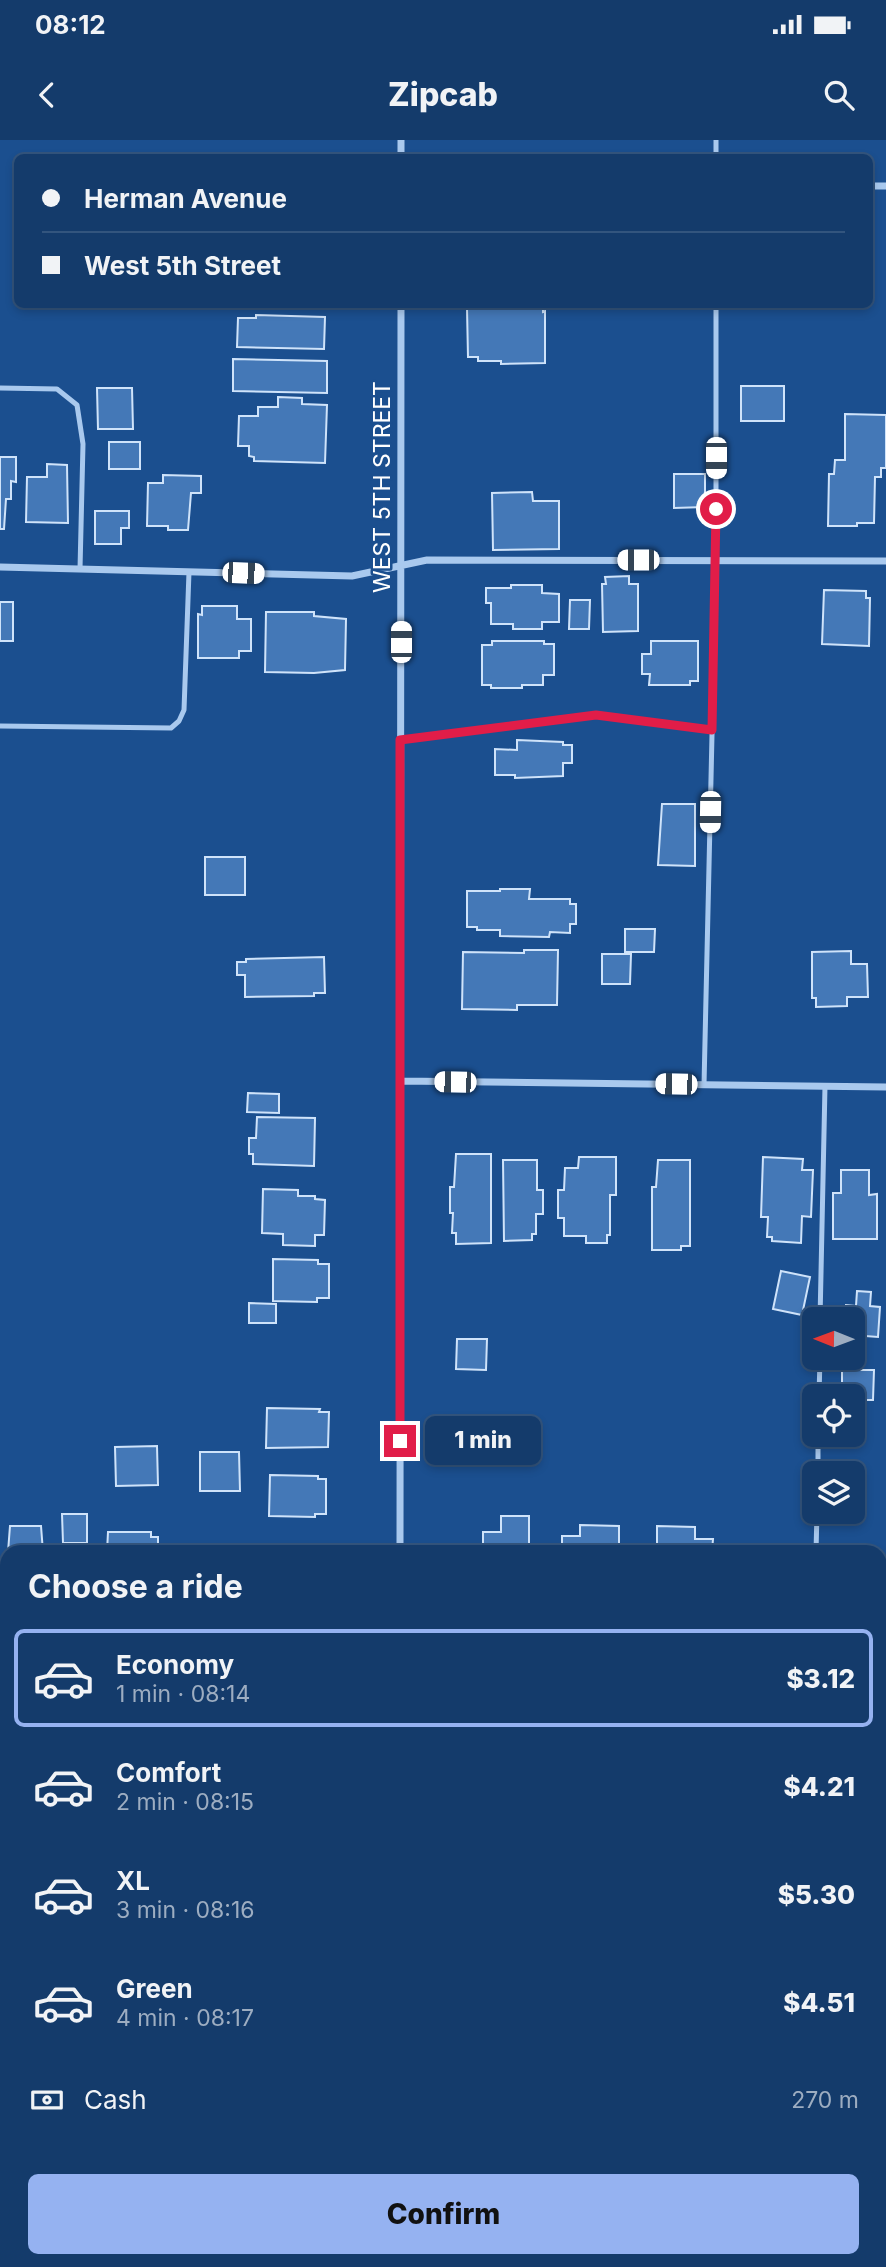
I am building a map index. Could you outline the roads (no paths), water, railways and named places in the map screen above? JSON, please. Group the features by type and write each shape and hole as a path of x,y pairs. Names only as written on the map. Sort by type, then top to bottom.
{"street":[{"name":"WEST 5TH STREET","path":"400,1545 401,308"},
{"path":"0,567 352,576 401,568 427,560 886,561"},
{"path":"400,1081 886,1087"}],"lane":[{"path":"704,1085 716,560 716,308"},
{"path":"0,388 57,388 77,405 83,444 80,569"},
{"path":"0,726 171,727 179,721 184,710 189,572"},
{"path":"400,740 596,715 712,730"},
{"path":"820,1307 825,1086"},
{"path":"816,1545 817,1524"}]}
